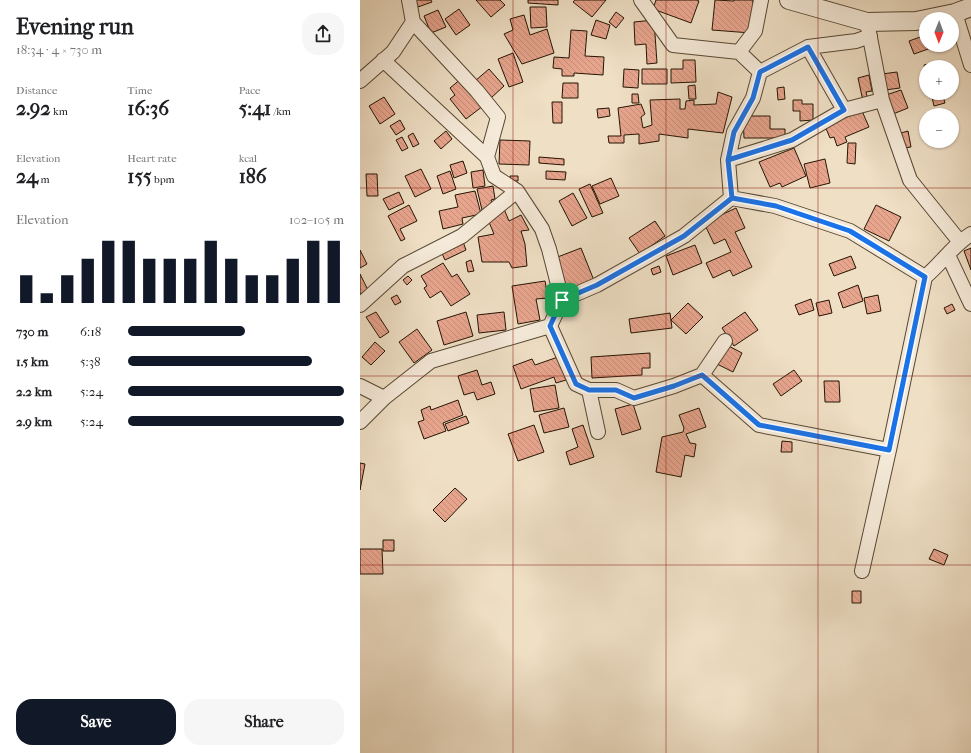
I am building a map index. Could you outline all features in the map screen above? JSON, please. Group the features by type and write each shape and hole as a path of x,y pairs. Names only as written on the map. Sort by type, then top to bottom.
{"street":[{"path":"409,0 413,22 477,91 498,117 487,157"},
{"path":"641,0 673,44 739,52 760,72"},
{"path":"739,52 755,32 761,0"},
{"path":"789,0 869,29 919,20"},
{"path":"963,10 971,65"},
{"path":"360,81 393,52 413,22"},
{"path":"732,198 728,160 734,132 753,98 760,72 808,47 856,41 869,29"},
{"path":"862,571 925,277 965,238 910,180 882,100 869,29"},
{"path":"808,47 844,110"},
{"path":"360,422 384,398 431,361 550,326 562,300 542,228 517,190 494,176 487,157 383,60"},
{"path":"728,160 792,140 844,110 882,100"},
{"path":"360,305 403,266 462,236 517,190"},
{"path":"562,300 597,285 684,236 732,198 776,206 850,231 925,277"},
{"path":"948,255 971,304"},
{"path":"550,326 576,384 589,390 616,390 634,398 674,386 702,375 725,341"},
{"path":"702,375 759,425 889,450"},
{"path":"360,386 384,398"},
{"path":"589,390 598,432"}],"building":[{"path":"416,0 431,0 432,2 418,7"},
{"path":"476,0 500,0 505,5 491,17"},
{"path":"528,0 558,0 558,5 528,3"},
{"path":"575,0 606,0 592,17 573,2"},
{"path":"656,0 699,1 691,23 653,9"},
{"path":"715,0 753,0 751,33 712,30"},
{"path":"530,7 546,7 547,27 531,28"},
{"path":"459,9 470,25 456,35 445,19"},
{"path":"438,10 446,27 431,33 424,16"},
{"path":"616,12 624,18 616,28 609,22"},
{"path":"524,15 530,35 547,29 554,53 522,64 504,34 513,30 510,19"},
{"path":"596,20 610,25 606,39 591,35"},
{"path":"654,20 657,63 647,64 646,44 635,45 634,22"},
{"path":"571,30 587,31 585,56 604,57 603,75 574,73 574,76 562,76 562,69 553,68 554,57 569,58"},
{"path":"919,37 920,52 914,54 909,41"},
{"path":"513,53 523,82 509,87 498,59"},
{"path":"683,60 695,60 696,82 671,83 671,69 683,69"},
{"path":"489,69 504,86 491,98 475,81"},
{"path":"624,69 639,70 638,88 623,87"},
{"path":"642,69 667,69 667,84 642,84"},
{"path":"897,72 900,88 885,90 882,74"},
{"path":"869,75 872,91 866,92 868,100 863,101 858,78"},
{"path":"462,78 483,106 466,119 450,99 455,95 450,88"},
{"path":"563,83 578,83 578,98 562,98"},
{"path":"695,85 696,99 689,99 688,86"},
{"path":"784,87 785,99 778,100 777,88"},
{"path":"901,90 908,108 893,114 886,95"},
{"path":"718,92 732,97 723,133 688,129 688,138 659,134 659,141 639,144 639,134 624,135 624,143 609,143 608,136 621,136 618,108 641,104 645,114 641,117 643,128 652,125 650,100 680,99 680,109 685,109 686,101 694,100 694,105 716,104"},
{"path":"632,94 638,94 639,103 632,103"},
{"path":"384,97 395,114 380,124 369,106"},
{"path":"793,100 802,100 802,104 813,104 813,120 800,121 800,111 793,111"},
{"path":"933,100 944,100 945,103 934,106"},
{"path":"552,102 562,102 562,123 553,123"},
{"path":"609,108 610,116 598,118 597,109"},
{"path":"862,111 869,127 845,137 847,142 837,146 834,137 830,138 825,126"},
{"path":"743,116 770,116 770,129 785,129 785,138 744,138"},
{"path":"400,120 405,129 396,135 390,126"},
{"path":"446,131 452,139 441,149 434,141"},
{"path":"908,131 911,147 903,148 901,133"},
{"path":"413,133 419,144 413,147 408,136"},
{"path":"402,137 408,148 402,151 396,140"},
{"path":"500,140 530,141 529,165 499,164"},
{"path":"848,143 856,143 855,164 847,163"},
{"path":"794,148 806,176 782,187 780,183 770,187 759,162"},
{"path":"539,157 564,159 564,165 539,163"},
{"path":"825,159 830,183 810,188 804,164"},
{"path":"463,161 467,173 454,178 450,165"},
{"path":"421,169 431,189 415,197 405,176"},
{"path":"483,170 485,186 473,188 471,172"},
{"path":"450,171 456,189 443,194 437,176"},
{"path":"546,171 566,172 565,180 546,179"},
{"path":"366,174 377,174 378,196 367,196"},
{"path":"510,176 518,176 518,181 510,181"},
{"path":"611,178 619,196 600,204 592,186"},
{"path":"590,184 603,213 592,217 579,189"},
{"path":"493,186 495,199 491,200 493,207 482,210 477,189"},
{"path":"475,191 481,214 462,218 463,224 443,229 439,211 458,207 455,195"},
{"path":"399,192 404,203 389,210 383,199"},
{"path":"573,193 587,218 572,226 559,201"},
{"path":"409,205 417,221 400,229 405,239 401,241 388,216"},
{"path":"876,205 901,217 889,241 864,229"},
{"path":"736,208 745,228 735,232 752,267 733,276 730,270 713,278 706,263 731,252 725,239 714,244 704,223"},
{"path":"504,209 509,221 521,215 529,230 521,231 525,244 527,266 512,268 509,262 482,262 478,237 494,234 486,215"},
{"path":"655,221 665,236 640,254 629,238"},
{"path":"462,239 466,250 445,260 440,249"},
{"path":"695,245 702,263 673,275 666,256"},
{"path":"581,248 595,283 568,293 555,258"},
{"path":"971,248 971,270 964,251"},
{"path":"360,250 367,264 360,268"},
{"path":"851,256 856,268 834,276 829,264"},
{"path":"471,260 474,271 468,272 466,262"},
{"path":"443,263 452,277 457,274 470,294 451,306 441,291 430,298 424,288 427,286 421,276"},
{"path":"659,266 661,272 653,275 651,269"},
{"path":"360,274 368,290 360,294"},
{"path":"408,276 412,280 407,285 403,280"},
{"path":"545,281 548,298 536,299 540,320 518,324 512,286"},
{"path":"858,285 863,301 843,308 838,293"},
{"path":"397,295 401,302 395,305 391,298"},
{"path":"878,295 881,311 867,314 864,298"},
{"path":"811,299 814,310 799,315 795,305"},
{"path":"829,300 832,313 819,316 816,303"},
{"path":"688,303 703,317 686,334 671,320"},
{"path":"952,304 955,310 947,314 944,308"},
{"path":"376,312 389,332 380,338 366,317"},
{"path":"466,312 473,336 444,345 437,321"},
{"path":"504,312 506,330 479,333 477,315"},
{"path":"745,312 758,330 734,346 722,328"},
{"path":"670,313 672,328 631,333 629,319"},
{"path":"417,329 432,350 414,363 399,342"},
{"path":"375,342 385,351 371,365 362,357"},
{"path":"725,344 742,353 733,372 715,363"},
{"path":"650,353 650,368 642,368 642,375 592,378 591,357"},
{"path":"558,357 566,380 556,383 554,377 521,389 513,366 532,359 535,365"},
{"path":"477,370 482,385 491,382 495,394 477,400 474,392 464,395 458,376"},
{"path":"794,370 802,381 781,396 773,384"},
{"path":"824,381 839,381 840,402 825,402"},
{"path":"555,385 559,408 534,412 530,389"},
{"path":"458,400 463,415 443,423 446,431 424,439 418,422 424,420 421,410 430,406 431,410"},
{"path":"633,404 641,429 622,435 615,409"},
{"path":"564,408 569,427 544,433 539,415"},
{"path":"699,408 706,427 686,434 690,443 696,444 694,457 685,455 681,477 656,472 662,437 683,432 684,428 679,415"},
{"path":"466,416 469,423 448,431 445,424"},
{"path":"534,425 544,452 518,461 508,434"},
{"path":"583,425 594,457 570,465 566,452 578,447 572,429"},
{"path":"782,441 792,442 792,452 781,452"},
{"path":"360,463 365,464 360,490"},
{"path":"455,488 467,499 445,522 433,510"},
{"path":"383,540 394,540 394,551 383,551"},
{"path":"360,549 382,549 383,574 360,574"},
{"path":"934,549 948,555 944,565 929,559"},
{"path":"852,591 861,591 861,603 852,603"}],"route":[{"path":"562,300 550,326 576,384 589,390 616,390 634,398 674,386 702,375 759,425 889,450 925,277 850,231 803,217 776,206 732,198 728,160 792,140 844,110 808,47 760,72 753,98 734,132 728,160 732,198 684,236 597,285 562,300"}]}
